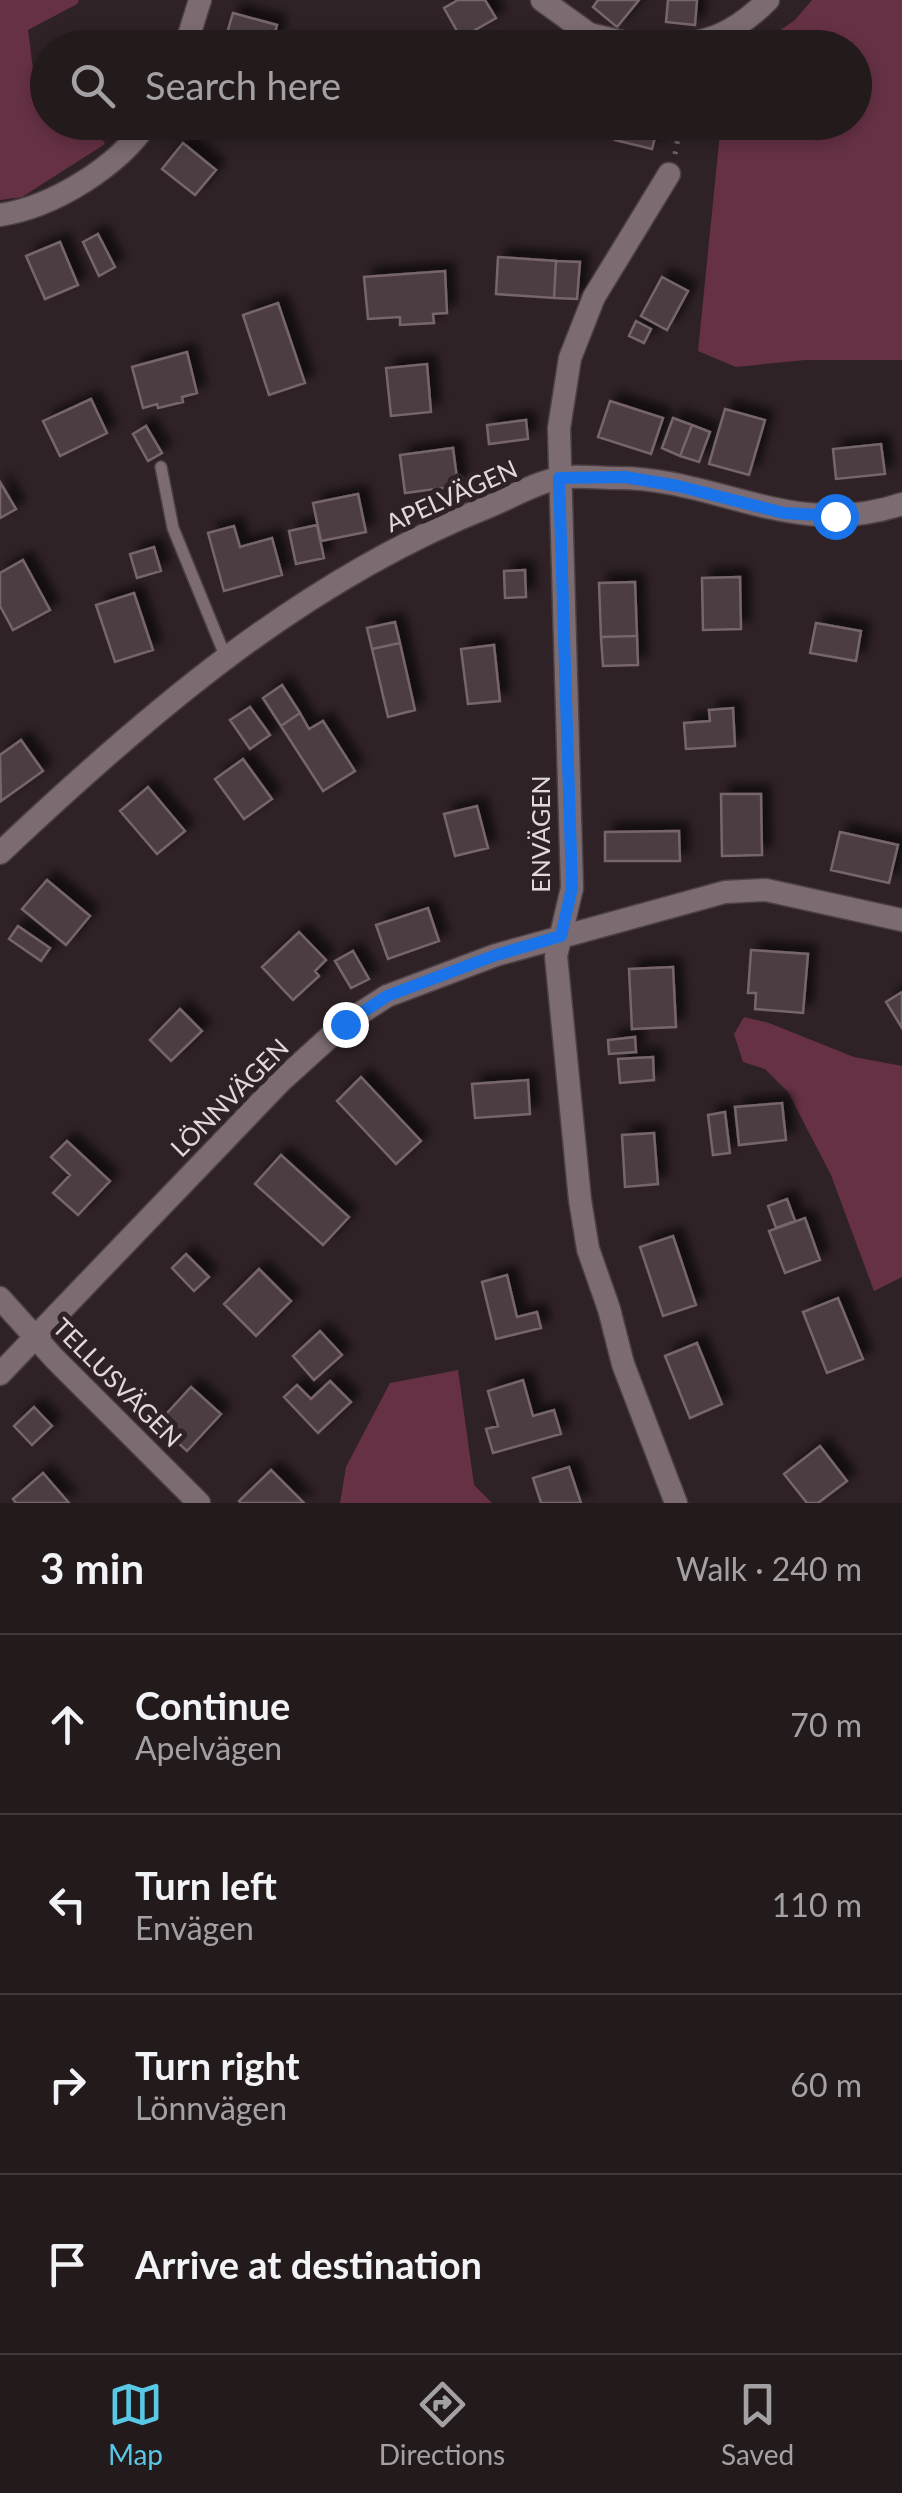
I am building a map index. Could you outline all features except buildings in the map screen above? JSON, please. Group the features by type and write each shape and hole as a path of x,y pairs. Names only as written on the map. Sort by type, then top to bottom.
{"street":[{"path":"190,30 200,0"},
{"path":"542,0 583,30"},
{"path":"731,30 742,26 768,0"},
{"path":"0,215 25,211 106,168 132,140"},
{"name":"ENVÄGEN","path":"669,174 594,297 570,358 558,428 572,888 556,956 588,1250 622,1364 676,1503"},
{"name":"APELVÄGEN","path":"0,854 82,776 226,658 353,571 458,518 559,478 625,477 784,513 835,516 902,504"},
{"name":"LÖNNVÄGEN","path":"0,1374 281,1081 345,1024 387,996 496,955 725,892 766,890 902,920"},
{"name":"TELLUSVÄGEN","path":"0,1298 199,1503"}],"lane":[{"path":"161,467 173,528 226,658"}],"shaded area":[{"path":"0,0 79,0 28,30 30,140 103,140 105,144 22,197 0,200"},
{"path":"812,0 902,0 902,360 805,360 736,367 698,351 719,140 872,140 872,30 781,30"},
{"path":"744,1017 854,1057 902,1066 902,1277 874,1291 831,1175 788,1092 765,1069 743,1062 734,1034"},
{"path":"458,1370 474,1485 492,1503 340,1503 346,1467 390,1383"}],"route":[{"path":"345,1024 387,996 496,955 561,936 572,888 559,478 625,477 784,513 835,516"}]}
